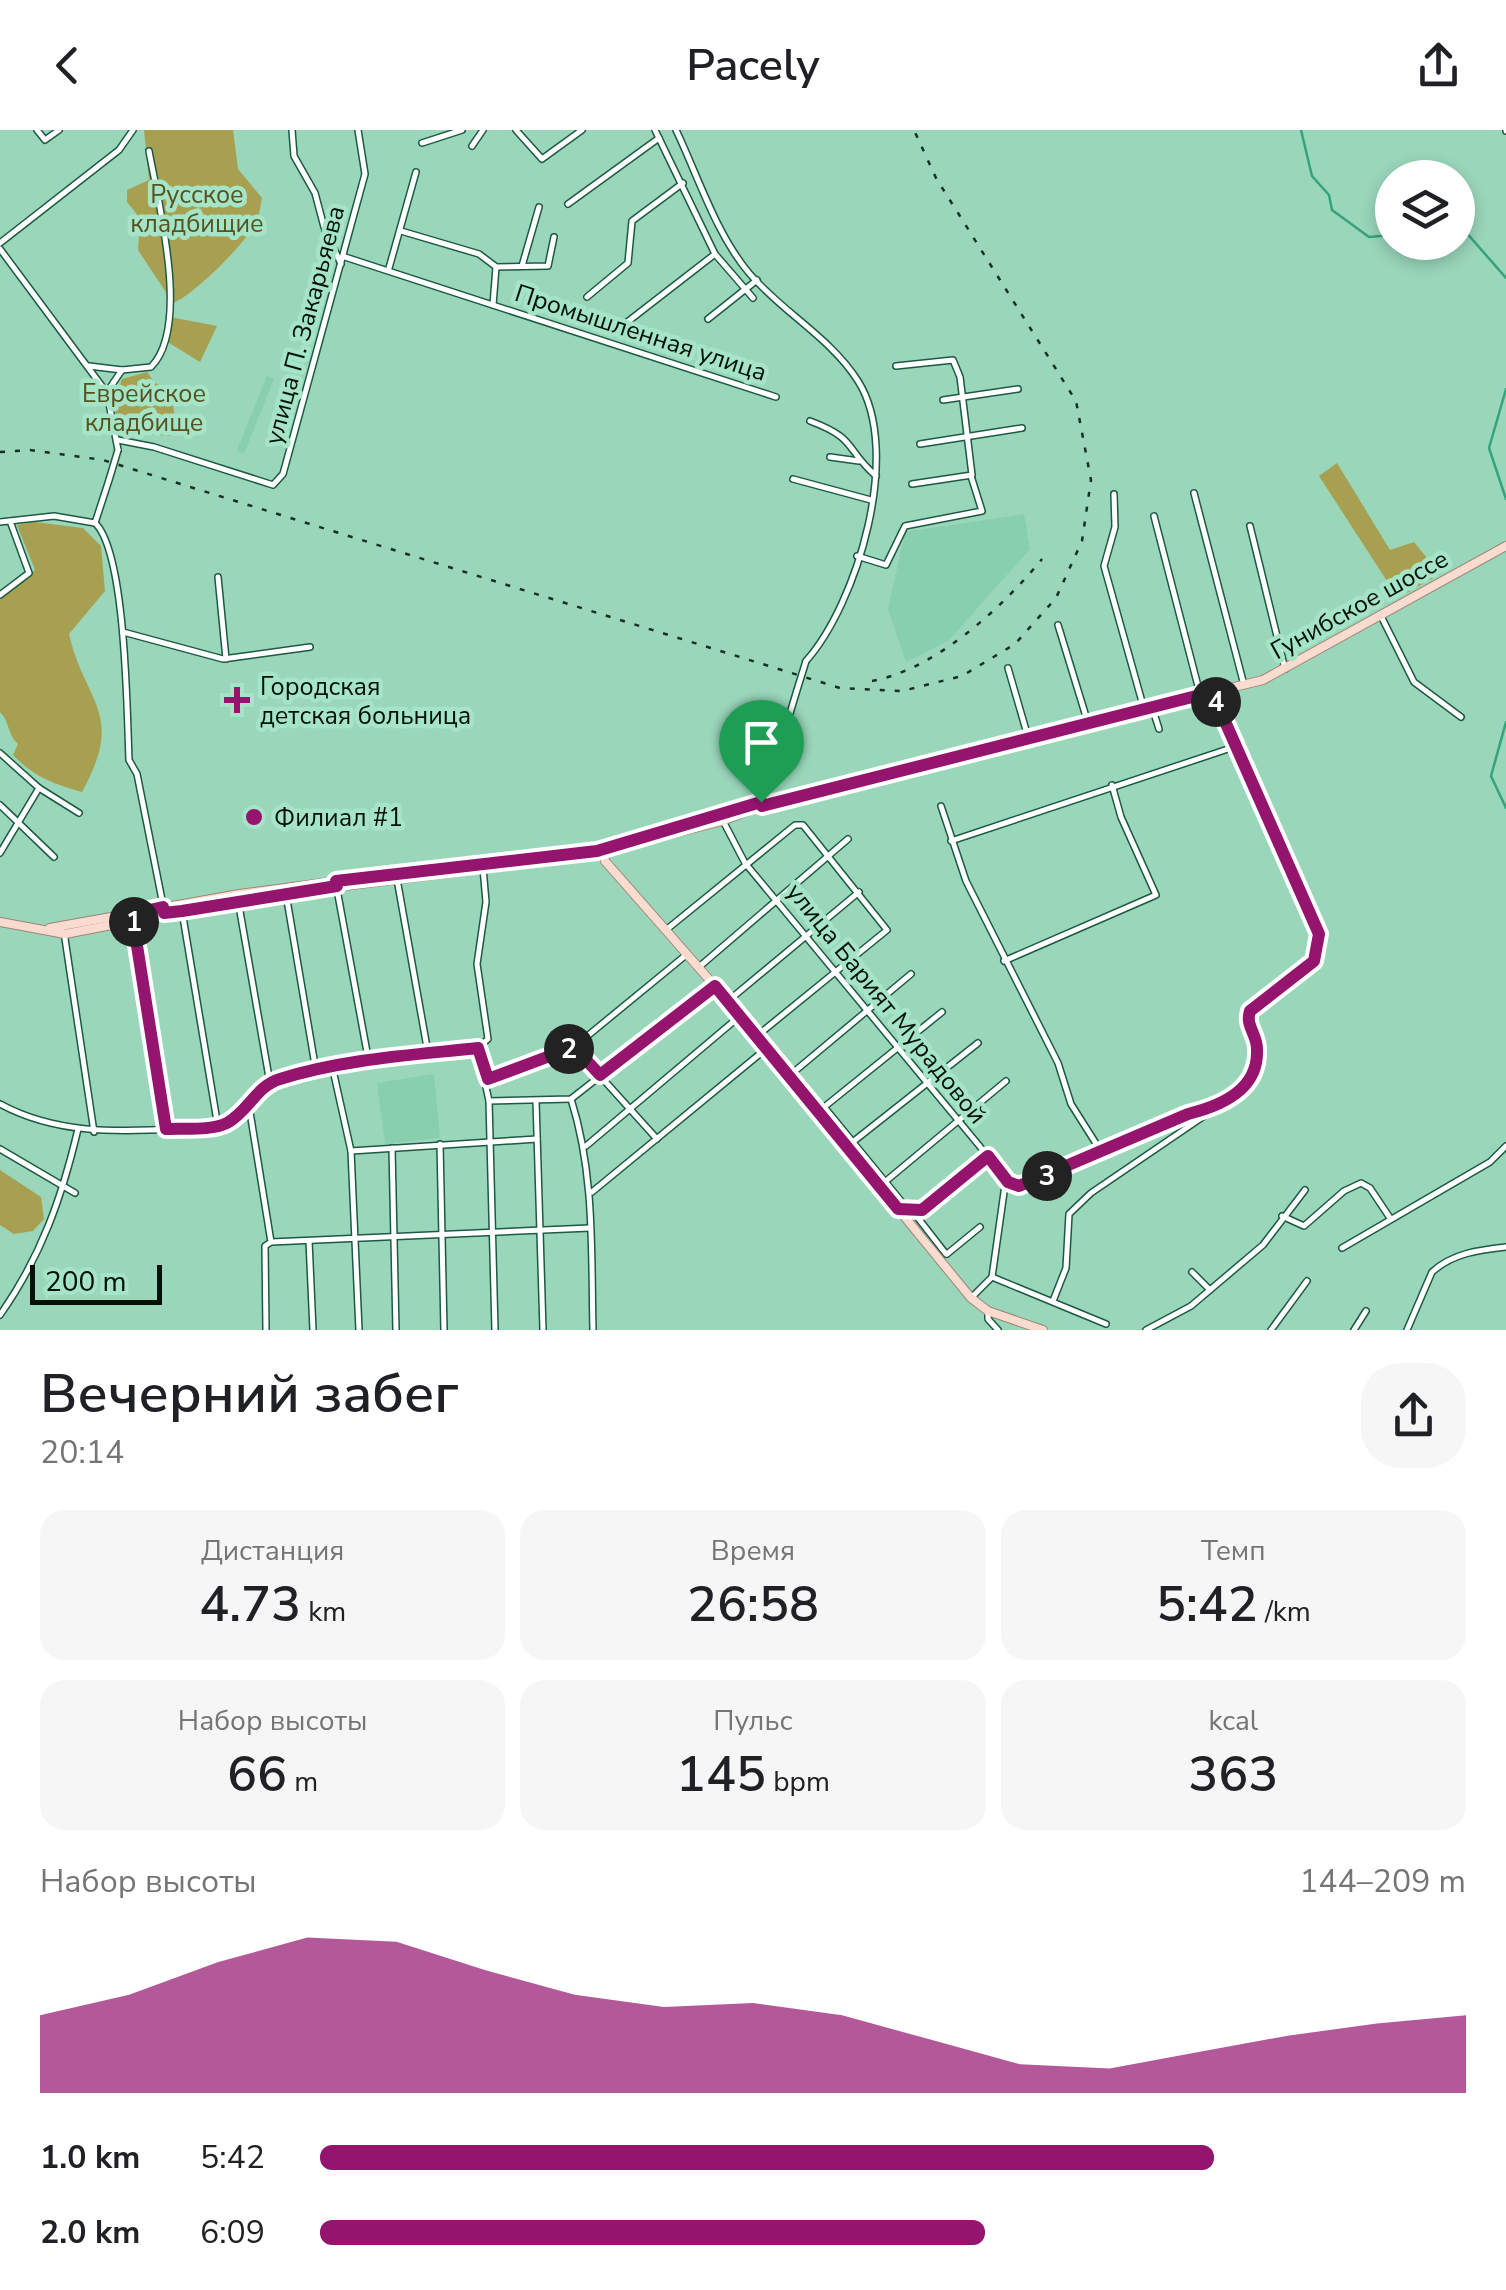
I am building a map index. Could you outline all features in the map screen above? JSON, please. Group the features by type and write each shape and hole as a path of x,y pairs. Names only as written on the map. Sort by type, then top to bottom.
{"main road":[{"name":"Гунибское шоссе","path":"721,819 781,798 1244,685 1285,669 1506,546"},
{"path":"64,932 132,914 336,883 597,851 721,819"},
{"path":"0,919 64,932 164,910 182,911 336,883 604,853 721,819"},
{"path":"604,853 605,861 902,1207 971,1298 988,1311 1042,1330"}],"street":[{"path":"37,130 45,140 59,130"},
{"path":"94,523 118,450 107,393 0,246 119,150 133,130"},
{"path":"292,130 294,156 315,194 324,227 342,267"},
{"name":"улица П. Закарьяева","path":"118,440 154,447 273,485 283,474 365,174 358,130"},
{"path":"422,144 462,130"},
{"path":"472,146 483,130"},
{"path":"516,130 542,159 582,130"},
{"path":"655,130 716,254 752,298"},
{"path":"676,130 734,250 757,280 840,357 860,383 877,442 872,500 857,556 833,628 806,661 762,804"},
{"path":"568,204 659,138"},
{"path":"88,366 122,370 156,365 171,293 149,151"},
{"path":"388,268 416,172"},
{"path":"586,297 628,263 632,221 683,183"},
{"path":"522,266 540,208"},
{"path":"400,231 479,254 496,267 548,266 554,236"},
{"path":"626,323 716,254"},
{"name":"Промышленная улица","path":"345,257 776,397"},
{"path":"493,305 496,267"},
{"path":"708,319 757,280"},
{"path":"857,556 886,565 905,526 982,511 971,476 962,400 952,360 896,366"},
{"path":"107,393 122,370"},
{"path":"943,400 1018,389"},
{"path":"810,421 847,437 859,461 876,476"},
{"path":"920,444 1022,428"},
{"path":"830,456 859,461"},
{"path":"912,484 971,476"},
{"path":"793,480 872,500"},
{"path":"1194,492 1244,685"},
{"path":"1114,494 1115,528 1104,566 1148,708 1160,729"},
{"path":"0,522 54,516 94,523 107,542 122,632 129,760 137,774 164,910"},
{"path":"1154,516 1200,694"},
{"path":"0,595 30,572 10,520"},
{"path":"1250,526 1285,669"},
{"path":"218,577 226,658"},
{"path":"1381,616 1414,682 1461,717"},
{"path":"1058,625 1088,722"},
{"path":"122,632 226,658 310,647"},
{"path":"1008,668 1028,737"},
{"path":"1053,1301 1068,1259 1066,1226 1079,1202 1248,1081 1258,1047 1248,1021 1250,1011 1314,961 1318,950 1319,934 1212,692"},
{"path":"950,841 1234,747"},
{"path":"0,755 39,788 79,813"},
{"path":"1004,960 1156,895 1121,817 1112,785"},
{"path":"0,853 39,788"},
{"path":"0,805 54,857"},
{"path":"940,806 950,841 1004,960 1058,1063 1071,1104 1102,1153"},
{"name":"улица Барият Мурадовой","path":"721,819 745,862 1008,1182"},
{"path":"666,930 745,862 800,823 829,853 887,930 757,1036"},
{"path":"699,967 848,839"},
{"path":"0,1104 20,1115 94,1132 218,1126 248,1106 270,1082 316,1071 478,1048 488,1039 477,964 486,902 483,868"},
{"path":"397,879 428,1054"},
{"path":"336,883 369,1063"},
{"path":"728,1001 859,892"},
{"path":"286,894 316,1071"},
{"path":"238,900 270,1082"},
{"path":"182,911 218,1126"},
{"path":"132,914 166,1129"},
{"path":"64,932 94,1132"},
{"path":"488,1079 574,1047 687,954"},
{"path":"789,1076 912,974"},
{"path":"489,1102 570,1099 715,986"},
{"path":"919,1210 902,1207 854,1141 821,1110 942,1012"},
{"path":"586,1146 740,1016"},
{"path":"854,1141 978,1042"},
{"path":"574,1047 657,1139"},
{"path":"478,1048 488,1079 495,1330"},
{"path":"592,1192 766,1048"},
{"path":"333,1069 352,1151 359,1330"},
{"path":"886,1182 1006,1081"},
{"path":"570,1099 586,1146 592,1192 593,1330"},
{"path":"536,1100 543,1330"},
{"path":"248,1106 271,1242"},
{"path":"971,1298 992,1277 1008,1182 1026,1184 1188,1114 1212,1110"},
{"path":"0,1314 41,1249 65,1186 78,1129"},
{"path":"352,1151 537,1139"},
{"path":"440,1144 444,1330"},
{"path":"1342,1248 1474,1171 1506,1146"},
{"path":"392,1147 396,1330"},
{"path":"0,1148 76,1193"},
{"path":"980,1227 943,1257 918,1218 919,1210 988,1156"},
{"path":"1282,1216 1304,1226 1344,1191 1361,1183 1370,1188 1390,1218"},
{"path":"1146,1330 1162,1327 1263,1245 1305,1190"},
{"path":"266,1330 264,1246 271,1242 590,1228"},
{"path":"309,1240 313,1330"},
{"path":"1407,1330 1432,1272 1440,1265 1470,1251 1506,1246"},
{"path":"1192,1272 1210,1290"},
{"path":"992,1277 1106,1324"},
{"path":"1271,1330 1307,1281"},
{"path":"988,1311 988,1318 998,1330"},
{"path":"1354,1330 1366,1311"}],"shaded area":[{"path":"267,376 274,379 244,454 237,450"},
{"path":"1024,514 1030,549 949,640 906,662 888,609 905,532"},
{"path":"434,1074 440,1138 385,1144 377,1083"}],"green space":[{"name":"Русское кладбищие","path":"144,130 233,130 238,169 262,198 257,219 242,242 206,279 173,303 138,250 140,218 127,202 127,190 149,180"},
{"path":"170,317 217,326 200,362 166,341"},
{"name":"Еврейское кладбище","path":"147,372 155,383 171,390 176,427 171,436 123,432 113,407 122,379"},
{"path":"1337,463 1390,550 1414,542 1440,574 1398,598 1319,476"},
{"path":"35,522 83,528 101,546 105,591 69,634 101,725 95,765 82,792 45,779 13,755 18,744 0,712 0,600 35,570 17,525"},
{"path":"0,1170 41,1197 44,1219 33,1231 14,1234 0,1225"}],"waterway":[{"path":"1301,130 1312,176 1329,195 1332,210 1369,237 1375,236"},
{"path":"1475,242 1506,278"},
{"path":"1506,389 1489,448 1506,499"},
{"path":"1506,722 1491,776 1506,808"}],"railway":[{"path":"0,452 30,450 103,460 840,688 902,691 962,676 1015,644 1056,598 1082,541 1091,480 1076,401 936,178 914,130"},
{"path":"872,681 920,664 966,634 1008,597 1042,559"}],"place":[{"name":"Городская детская больница","path":"237,700"},
{"name":"Филиал #1","path":"254,817"}],"route":[{"path":"1212,692 1319,934 1318,950 1314,961 1250,1011 1248,1021 1258,1047 1248,1081 1235,1095 1212,1110 1188,1114 1019,1186 1008,1182 988,1156 922,1210 905,1206 898,1209 715,986 600,1075 574,1047 488,1079 478,1048 428,1054 270,1082 230,1122 166,1129 132,914 163,907 164,913 182,911 337,886 336,881 397,872 597,851 761,802 762,806 781,798 1212,692"}]}
